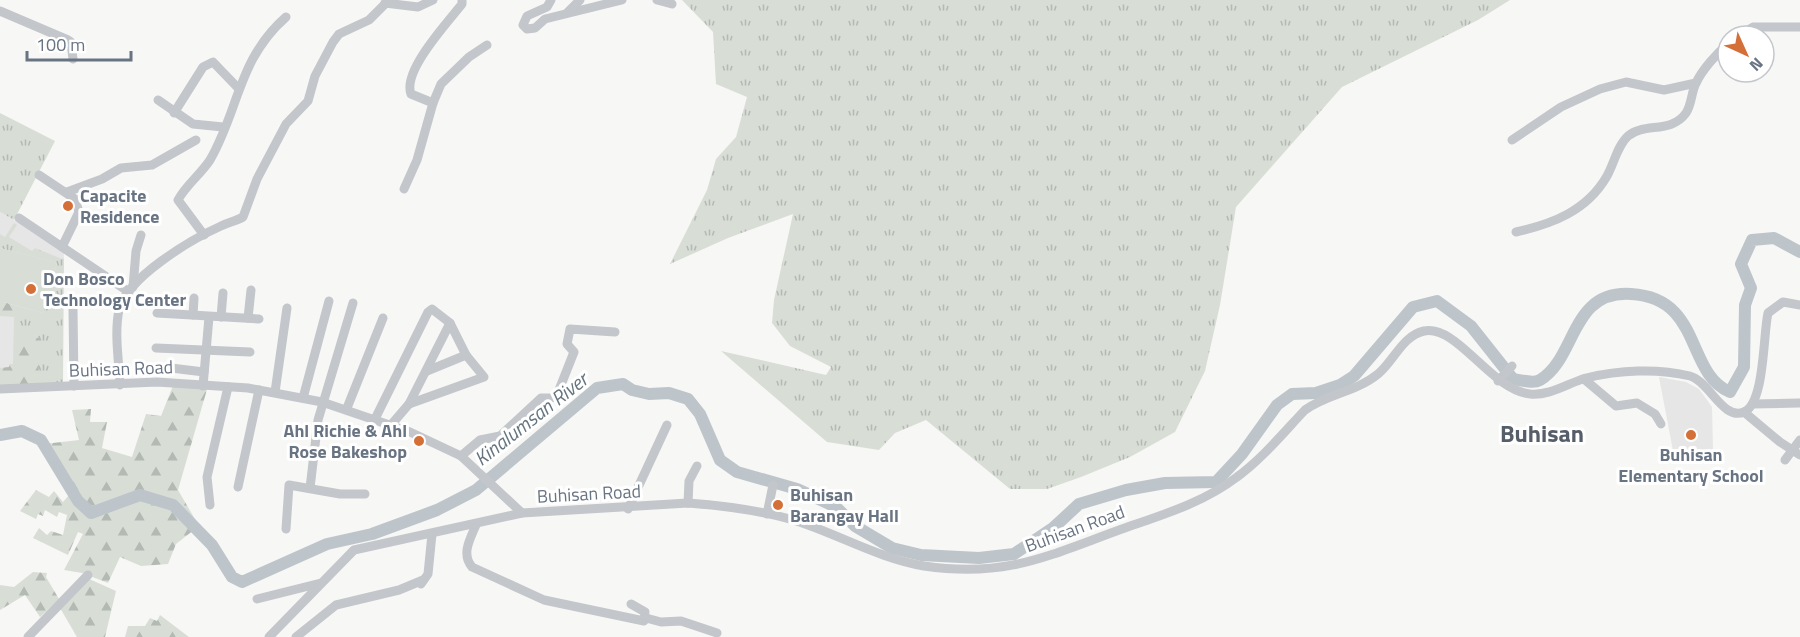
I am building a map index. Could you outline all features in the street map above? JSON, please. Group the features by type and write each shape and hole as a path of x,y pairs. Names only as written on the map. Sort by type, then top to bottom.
{"street":[{"path":"120,385 118,318 120,308 131,289 166,259 204,235 243,217 257,179 286,124 305,106 315,76 339,34 369,20 387,2 418,7 433,0"},
{"path":"433,103 411,94 409,86 420,58 462,0"},
{"path":"552,0 547,7 527,16 523,25 527,29 535,28 545,19 622,0"},
{"path":"568,12 580,0"},
{"path":"657,0 672,3"},
{"path":"0,11 68,40 71,42 74,59"},
{"path":"204,235 178,200 209,160 253,55 267,34 286,17"},
{"path":"1776,27 1800,27"},
{"path":"404,189 417,160 433,103 441,84 469,57 488,45"},
{"path":"1516,232 1559,220 1586,201 1606,177 1621,144 1629,135 1671,126 1680,120 1691,104 1696,83 1716,59"},
{"path":"174,113 202,67 209,62 213,62 239,89"},
{"path":"1512,140 1561,107 1600,89 1626,82 1664,90 1696,83"},
{"path":"158,100 193,124 223,127"},
{"path":"67,192 102,179 119,169 152,165 196,140"},
{"path":"39,175 75,199 79,212 62,247"},
{"path":"19,218 131,289"},
{"path":"131,289 136,251 141,235"},
{"path":"248,318 251,290"},
{"path":"221,317 223,293"},
{"path":"193,315 194,298"},
{"path":"303,398 329,301"},
{"path":"1744,412 1753,404 1760,376 1768,313 1773,307 1783,302 1800,305"},
{"path":"310,488 322,402 352,303"},
{"path":"275,392 287,308"},
{"path":"73,309 74,386"},
{"path":"375,419 428,312 432,309 450,323 466,355 484,377 409,404"},
{"path":"157,313 259,319"},
{"path":"203,386 209,317"},
{"path":"346,408 383,318"},
{"path":"391,425 409,404 450,323"},
{"path":"461,456 480,440 500,436 541,398 552,398 557,395 574,352 567,344 570,329 615,332"},
{"name":"Buhisan Road","path":"0,389 157,382 275,392 346,408 461,456 522,513 628,509 688,503 767,514 806,524 866,549 924,566 989,569 1019,566 1079,547 1213,493 1240,475 1314,403 1351,391 1371,378 1416,334 1426,331 1442,333 1505,374 1513,390 1531,394 1618,372 1681,374 1703,382 1727,409 1733,412 1744,412 1796,453"},
{"path":"156,348 250,352"},
{"path":"427,371 466,355"},
{"path":"171,368 204,372"},
{"path":"1584,379 1616,406 1637,403 1654,414 1661,424"},
{"path":"210,505 207,477 228,387"},
{"path":"238,487 259,390"},
{"path":"1753,404 1799,403"},
{"path":"628,509 668,425"},
{"path":"1785,460 1796,453 1800,440"},
{"path":"688,503 689,480 697,466"},
{"path":"286,529 290,485 340,494 365,494"},
{"path":"767,514 773,485"},
{"path":"269,637 354,550 476,525 522,513"},
{"path":"476,525 467,549 467,558 472,567 544,600 641,621 646,618 661,622 681,621 717,633"},
{"path":"296,637 336,605 421,585 428,574 432,534"},
{"path":"28,637 88,575"},
{"path":"256,599 321,582"},
{"path":"631,604 643,610 646,618"}],"shaded area":[{"name":"Don Bosco Technology Center","path":"0,212 64,249 62,321 0,386"},
{"name":"Buhisan Elementary School","path":"1659,377 1686,382 1699,389 1712,407 1713,453 1675,461"}],"green space":[{"path":"682,0 1510,0 1478,20 1342,87 1236,207 1220,305 1205,371 1175,432 1130,457 1047,489 1010,489 926,420 895,433 879,450 827,442 721,351 826,375 831,367 790,346 772,323 774,300 793,214 728,238 670,264 707,190 716,159 736,137 747,97 716,84 713,32"},
{"path":"0,113 55,141 14,220 0,212"},
{"path":"14,223 17,225 9,237 32,251 35,248 64,258 63,382 38,384 17,337 17,306 43,313 57,263 0,248 0,234 5,237"},
{"path":"0,248 57,263 43,313 0,301"},
{"path":"0,301 17,306 18,337 40,338 38,384 0,386 0,368 13,364 14,317 0,316"},
{"path":"174,383 208,386 178,490 199,526 176,544 168,564 141,566 120,557 108,583 82,573 64,570 83,534 78,532 68,555 33,538 39,528 47,535 51,531 63,535 67,515 59,512 57,517 45,510 43,516 38,514 36,519 20,511 36,490 49,497 54,491 63,502 69,495 67,491 73,492 44,444 79,440 72,410 91,409 90,422 107,422 102,448 132,457 146,414 161,416"},
{"path":"33,572 47,573 46,577 59,599 40,617 25,595 0,610 0,585 14,587"},
{"path":"87,578 116,591 105,637 77,637 60,608"},
{"path":"160,615 189,637 125,637 128,626 145,626 150,618 157,621"}],"waterway":[{"name":"Kinalumsan River","path":"0,435 22,431 41,440 78,501 91,513 140,495 173,505 212,545 232,577 242,582 327,544 372,534 437,510 476,490 597,388 623,384 632,390 649,394 669,393 688,399 700,414 720,460 737,472 797,489 836,507 855,526 892,548 921,555 979,558 1014,554 1053,528 1079,504 1126,490 1165,483 1216,482 1242,454 1277,405 1292,394 1316,393 1340,385 1354,376 1413,307 1437,301 1471,326 1513,379 1534,382 1552,370 1576,327 1596,303 1611,296 1631,294 1654,299 1671,308 1691,337 1706,369 1716,382 1730,392 1744,367 1745,305 1751,288 1741,264 1752,240 1774,238 1800,252"}],"place":[{"name":"Capacite Residence","path":"68,206"},
{"name":"Don Bosco Technology Center","path":"31,289"},
{"name":"Buhisan Elementary School","path":"1691,435"},
{"name":"Ahl Richie & Ahl Rose Bakeshop","path":"419,441"},
{"name":"Buhisan Barangay Hall","path":"778,505"}],"district":[{"name":"Buhisan","path":"1542,434"}]}
